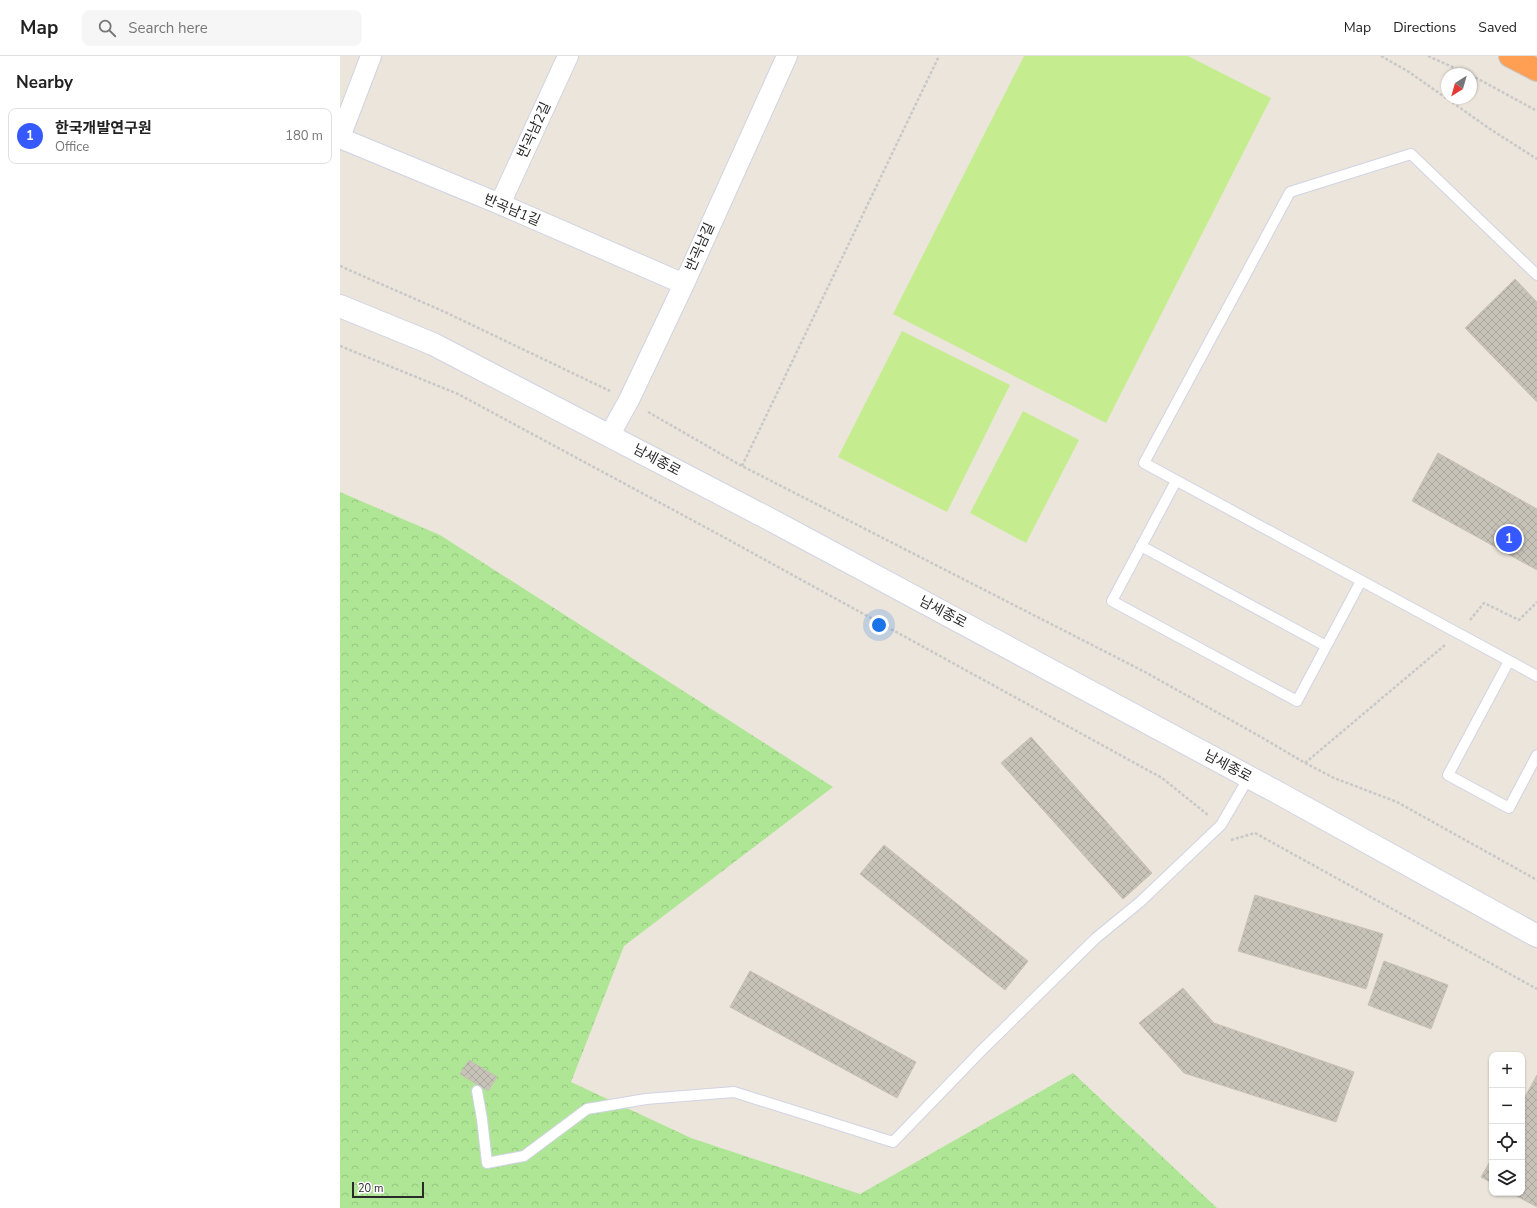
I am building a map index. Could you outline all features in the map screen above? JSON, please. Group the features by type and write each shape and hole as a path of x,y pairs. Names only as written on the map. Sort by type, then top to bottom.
{"highway":[{"path":"1510,56 1537,70"}],"street":[{"path":"340,138 371,56"},
{"name":"반곡남2길","path":"500,204 568,56"},
{"name":"반곡남길","path":"609,436 629,400 684,284 787,56"},
{"name":"반곡남1길","path":"340,138 500,204 684,284"},
{"name":"남세종로","path":"340,306 433,344 609,436 1045,666 1537,936"}],"lane":[{"path":"1537,275 1412,154 1290,192 1144,463 1537,676"},
{"path":"1176,480 1112,601 1297,701 1361,580"},
{"path":"1141,546 1326,646"},
{"path":"1509,661 1448,775 1509,808 1537,755"},
{"path":"477,1091 487,1163 524,1156 587,1109 646,1099 734,1092 892,1142 983,1049 1096,938 1140,902 1221,825 1249,777"}],"path":[{"path":"742,466 939,56"},
{"path":"1381,56 1410,72 1490,129 1537,159"},
{"path":"1428,56 1455,68"},
{"path":"1477,79 1537,111"},
{"path":"340,266 447,313 629,400 742,466 1145,672 1334,778 1397,802 1537,880"},
{"path":"340,346 458,394 725,538 1162,778 1239,838"},
{"path":"1305,763 1458,633 1484,603 1519,620 1537,602"},
{"path":"1227,842 1255,833 1537,989"}],"green space":[{"path":"1024,56 1188,56 1271,98 1106,423 893,314"},
{"path":"902,331 1010,385 947,512 838,457"},
{"path":"1023,411 1079,440 1026,543 970,513"},
{"path":"340,492 440,535 833,787 624,946 571,1082 691,1138 860,1194 1073,1073 1217,1208 340,1208"}],"building":[{"path":"1515,279 1537,302 1537,402 1465,328"},
{"path":"1438,453 1537,509 1537,570 1412,501"},
{"path":"1031,737 1152,873 1123,899 1001,763"},
{"path":"884,845 1028,961 1005,990 860,874"},
{"path":"1255,895 1383,934 1366,989 1238,951"},
{"path":"1384,961 1448,985 1431,1029 1368,1005"},
{"path":"750,971 916,1062 897,1098 730,1007"},
{"path":"1183,988 1214,1023 1354,1072 1336,1122 1184,1073 1139,1023"},
{"path":"469,1060 497,1077 488,1091 460,1074"},
{"path":"1537,1075 1537,1207 1517,1196 1525,1196 1525,1097"},
{"path":"1489,1163 1489,1181 1481,1177"}],"place":[{"name":"한국개발연구원","path":"1509,539"}]}
